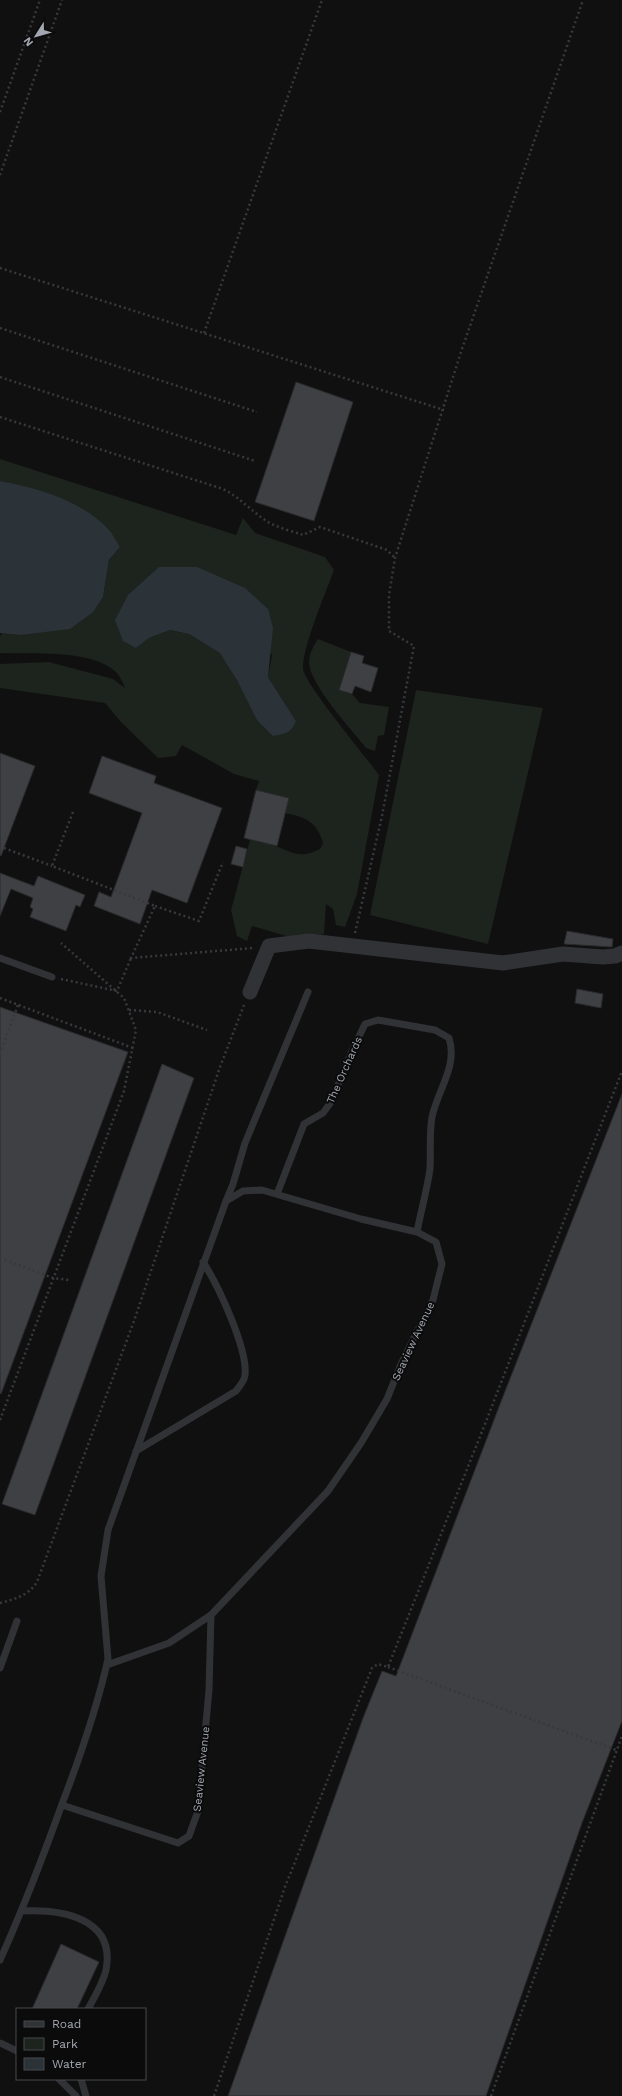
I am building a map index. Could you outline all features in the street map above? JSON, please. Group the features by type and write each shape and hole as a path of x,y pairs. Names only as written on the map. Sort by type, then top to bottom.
{"street":[{"path":"250,992 269,946 309,941 503,963 562,954 603,957 615,956 622,953"}],"lane":[{"path":"0,958 52,977"},
{"path":"0,1960 22,1911 53,1831 102,1689 108,1659 101,1576 108,1530 203,1262 233,1184 245,1142 308,992"},
{"name":"The Orchards","path":"277,1194 304,1124 323,1113 331,1102 352,1051 366,1024 378,1020 435,1030 449,1038 452,1050 450,1066 433,1116 430,1137 430,1169 417,1232"},
{"name":"Seaview Avenue","path":"107,1665 169,1643 211,1615 328,1491 361,1443 387,1399 433,1300 442,1264 436,1242 417,1232 361,1219 262,1190 243,1191 226,1201"},
{"path":"136,1451 236,1392 246,1376 244,1355 228,1312 212,1275 203,1262"},
{"name":"Seaview Avenue","path":"62,1805 178,1843 189,1836 198,1811 209,1690 211,1615"},
{"path":"0,1668 17,1621"},
{"path":"22,1911 50,1911 68,1915 90,1924 100,1932 105,1942 106,1971 88,2008"},
{"path":"0,2043 16,2051"},
{"path":"60,2080 76,2096"},
{"path":"81,2080 86,2096"}],"path":[{"path":"0,112 40,0"},
{"path":"0,175 62,0"},
{"path":"204,333 322,0"},
{"path":"353,945 382,816 414,646 389,631 389,595 395,558 444,410 462,349 583,0"},
{"path":"0,268 444,410"},
{"path":"0,328 257,412"},
{"path":"0,378 255,461"},
{"path":"0,417 223,489 237,496 269,523 291,531 303,535 320,527 387,550 395,558"},
{"path":"52,866 73,812"},
{"path":"4,848 198,921 223,862"},
{"path":"117,991 155,906"},
{"path":"0,1420 124,1091 136,1030 124,998 61,943"},
{"path":"131,958 269,946"},
{"path":"52,977 117,991"},
{"path":"0,1603 18,1598 31,1591 37,1582 134,1321 220,1067 250,992"},
{"path":"0,998 133,1048"},
{"path":"0,1054 18,1005"},
{"path":"129,1010 157,1012 207,1030"},
{"path":"388,1667 485,1424 622,1071"},
{"path":"0,1258 53,1278 69,1280"},
{"path":"214,2096 285,1887 372,1668 378,1664 388,1667 616,1750"},
{"path":"491,2096 622,1736"}],"green space":[{"path":"0,459 236,535 243,518 255,533 325,557 334,570 310,634 303,669 306,677 324,704 379,775 357,894 345,927 336,925 333,909 326,904 324,934 293,938 252,926 247,941 237,936 231,910 250,840 271,844 289,852 299,854 314,852 320,849 323,843 321,836 314,825 299,816 285,813 289,798 256,790 259,781 234,774 182,745 176,756 158,758 121,722 105,703 0,688 0,664 49,662 113,679 125,688 116,672 92,659 61,654 0,653 0,637 2,633 20,635 103,597 109,560 120,547 58,497 0,481","holes":["197,567 272,655 268,677 296,721 238,682 221,653 189,634 170,630 149,638 136,648"]},
{"path":"318,639 351,652 339,690 352,694 360,703 389,707 384,735 378,736 375,751 366,748 332,706 316,682 311,671 309,659 313,647"},
{"path":"416,690 543,708 488,944 370,915"}],"water":[{"path":"0,481 29,487 58,497 85,510 110,531 120,547 109,560 103,597 93,612 70,629 20,635 0,633"},
{"path":"159,567 197,567 245,588 268,609 273,628 268,677 296,721 290,730 284,734 273,736 257,720 238,682 220,653 189,634 170,630 149,638 136,648 123,641 115,620 128,595"}],"building":[{"path":"296,382 353,402 314,521 255,502"},
{"path":"351,652 364,656 362,663 378,668 371,692 355,686 352,694 339,690"},
{"path":"0,753 35,766 1,856 0,855"},
{"path":"102,756 156,776 154,783 222,808 187,903 152,890 140,924 94,906 99,892 111,897 142,813 89,793"},
{"path":"256,790 289,798 277,846 244,838"},
{"path":"236,846 247,849 243,867 231,864"},
{"path":"0,873 34,886 38,876 85,895 80,907 76,905 66,931 30,917 33,909 30,907 33,898 11,889 0,916"},
{"path":"567,931 613,939 612,947 564,944"},
{"path":"577,989 603,994 601,1008 575,1003"},
{"path":"0,1007 128,1052 1,1394 0,1393"},
{"path":"162,1064 194,1078 35,1515 2,1504"},
{"path":"622,1094 622,1721 582,1823 486,2096 228,2096 363,1718 382,1671 396,1676 502,1399"},
{"path":"61,1944 99,1962 77,2008 32,2008"}]}
